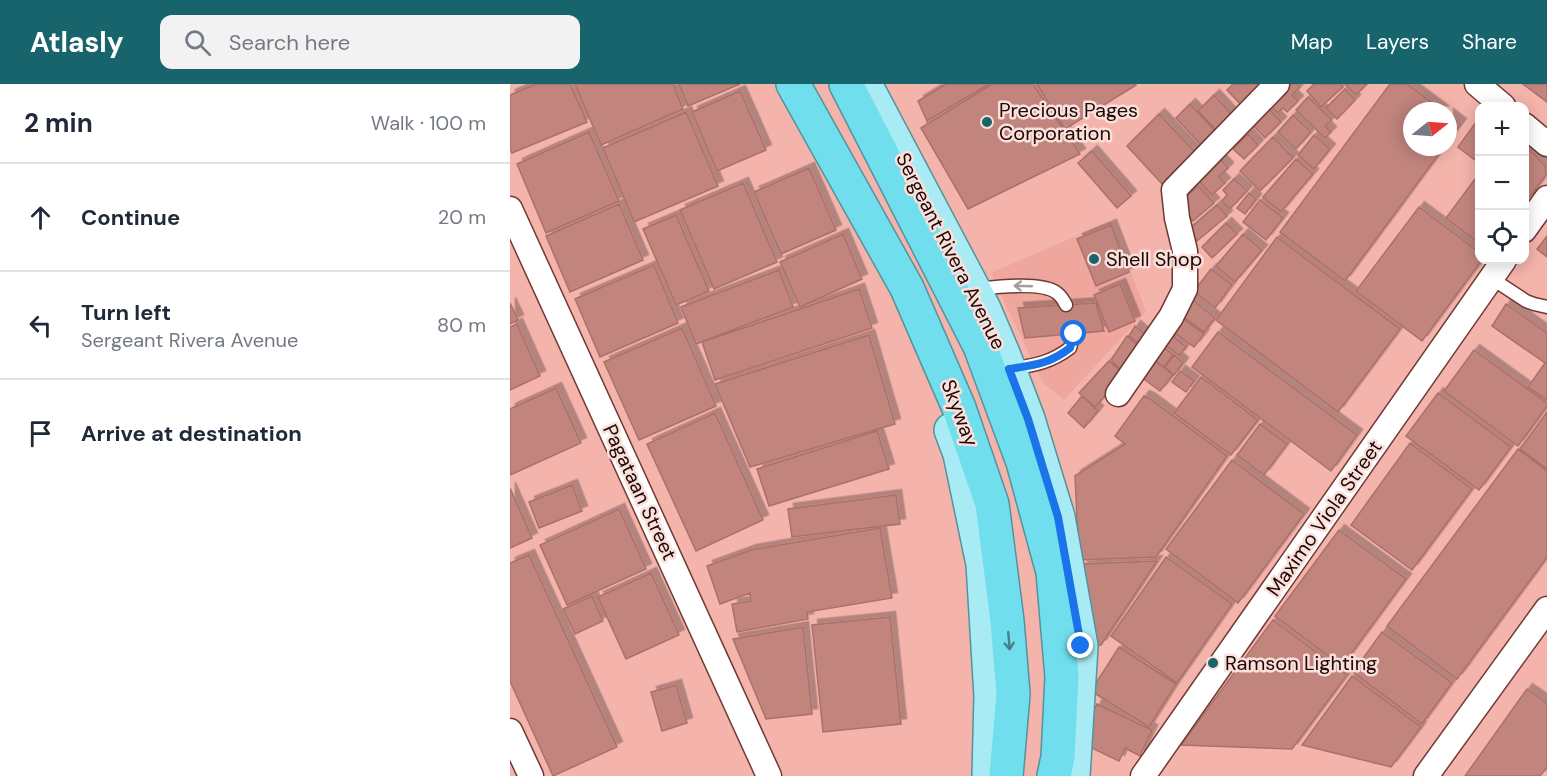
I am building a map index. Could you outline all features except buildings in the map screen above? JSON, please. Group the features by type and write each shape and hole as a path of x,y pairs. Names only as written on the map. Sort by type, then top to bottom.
{"highway":[{"name":"Skyway","path":"791,84 907,288 959,408 992,504 1014,694 1006,776"},
{"path":"846,84 980,346 1023,462 1053,572 1062,676 1058,757 1054,776"}],"main road":[{"path":"791,84 930,374 960,454 983,564 991,696 989,776"},
{"name":"Sergeant Rivera Avenue","path":"865,84 984,309 1028,419 1058,517 1081,646 1073,776"}],"street":[{"path":"1118,394 1171,317 1185,289 1185,251 1174,190 1277,84"},
{"path":"1477,84 1498,102"},
{"path":"1529,129 1547,144"},
{"path":"1529,223 1547,198"},
{"name":"Pagataan Street","path":"510,208 770,776"},
{"name":"Maximo Viola Street","path":"1143,776 1498,269"},
{"path":"1426,776 1547,609"},
{"path":"510,731 531,776"}],"lane":[{"path":"1498,269 1526,301 1547,308"},
{"path":"974,289 1002,286 1042,288 1057,292 1066,305"},
{"path":"1009,369 1043,364 1059,357 1070,348 1074,334"}],"shaded area":[{"path":"1111,221 1146,311 1064,400 1043,383 991,273"}],"place":[{"name":"Precious Pages Corporation","path":"987,122"},
{"name":"Shell Shop","path":"1094,259"},
{"name":"Ramson Lighting","path":"1213,663"}],"route":[{"path":"1074,334 1070,348 1059,357 1043,364 1009,369 1028,419 1058,517 1081,646"}]}
